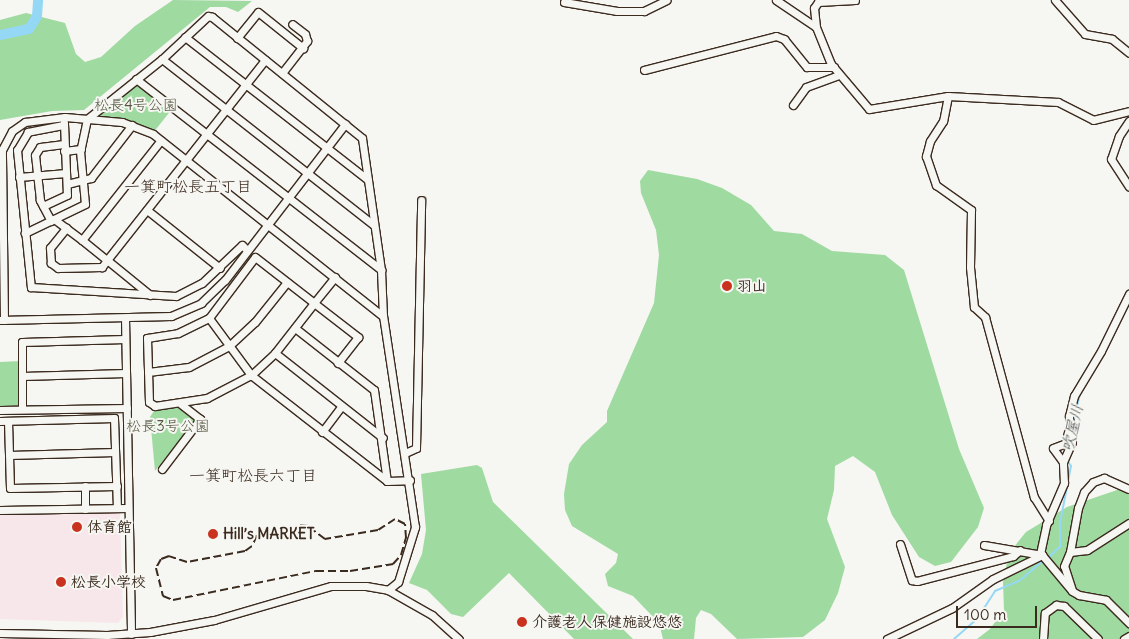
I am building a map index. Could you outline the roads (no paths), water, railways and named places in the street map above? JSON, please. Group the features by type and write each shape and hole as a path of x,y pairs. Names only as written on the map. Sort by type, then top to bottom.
{"street":[{"path":"564,2 617,11 644,11 667,0"},
{"path":"776,0 816,27"},
{"path":"855,0 818,2 814,8 816,27 839,75 864,104 875,110 948,96 1058,102 1093,120 1129,111"},
{"path":"1055,0 1085,34 1112,39 1129,53"},
{"path":"237,38 258,12 303,48"},
{"path":"25,233 84,204 81,149 87,119 162,59 208,16 360,134 381,270 383,316 414,508 413,538 398,582 388,590"},
{"path":"282,73 303,48 307,38 292,24"},
{"path":"644,70 776,36 784,39 807,67 834,67"},
{"path":"186,37 368,180"},
{"path":"162,59 374,225"},
{"path":"66,228 50,248 53,265 102,267 265,60"},
{"path":"792,105 806,87 839,75"},
{"path":"136,78 381,270"},
{"path":"948,96 943,121 930,141 926,156 936,185 971,210 970,267 974,307 985,317 1034,497 1049,521"},
{"path":"346,124 268,225 214,292 194,307 171,316 2,320 1,168 4,144 17,127 31,120 65,117 132,125 161,140 268,225 335,277 383,316"},
{"path":"43,206 66,195 63,125 65,117"},
{"path":"1129,121 1122,129 1111,159 1129,187"},
{"path":"63,125 34,129 24,137 17,150 31,287 92,288 168,297 187,292 220,268 242,245 247,250"},
{"path":"67,184 84,182 91,178 132,125"},
{"path":"82,240 161,140"},
{"path":"81,149 40,147 36,151 37,175 43,206 53,220 108,260 150,295"},
{"path":"19,178 66,173"},
{"path":"405,453 416,448 421,200"},
{"path":"147,210 220,268"},
{"path":"335,277 314,304 294,328 275,353 251,375 220,393 181,404 155,406 149,402 148,338 178,333 209,318 255,257 314,304 358,337 338,363"},
{"path":"148,372 200,363 229,346 255,322 287,282"},
{"path":"887,639 952,608 992,579 1041,554 1049,521 1063,490 1063,462 1072,442 1068,416 1074,396 1097,358 1129,294"},
{"path":"125,318 130,634"},
{"path":"209,318 251,375 387,481 410,480"},
{"path":"294,328 374,390 383,438 387,481"},
{"path":"22,409 22,342 125,339"},
{"path":"275,353 341,407 383,438"},
{"path":"22,376 126,374"},
{"path":"162,469 200,419 181,404"},
{"path":"322,432 341,407"},
{"path":"0,410 127,408"},
{"path":"116,486 10,488 9,454 4,421 114,418 117,508"},
{"path":"1063,462 1053,448 1066,443 1068,431"},
{"path":"9,454 115,452"},
{"path":"1072,591 1064,566 1070,552 1078,508 1084,492 1093,482 1104,478 1129,489"},
{"path":"85,486 85,509"},
{"path":"0,510 127,508"},
{"path":"1070,552 1087,550 1129,523"},
{"path":"900,544 912,580 917,581 1013,556 1020,550"},
{"path":"984,545 1041,554 1072,591 1079,595 1106,600 1129,623"},
{"path":"0,633 74,637 130,634 214,620 331,586 366,586 388,590 432,615 459,639"},
{"path":"1043,639 1045,613 1056,605 1064,606 1098,639"},
{"path":"1124,639 1129,636"}],"waterway":[{"path":"0,35 29,29 37,16 38,0"},
{"name":"吹屋川","path":"1121,318 1129,304"},
{"name":"吹屋川","path":"1095,367 1102,356"},
{"name":"吹屋川","path":"1073,424 1081,390"},
{"name":"吹屋川","path":"1048,558 1060,547 1060,523 1071,466 1067,460"},
{"path":"954,639 977,619 995,591 1019,581 1044,560"}],"railway":[{"path":"264,531 257,535 252,546 245,551 187,562 169,556 161,559 156,568 163,596 173,600 316,571 350,571 393,564 401,555 406,538 405,524 395,519 378,530 325,539 308,526 296,525"}],"place":[{"name":"羽山","path":"727,286"},
{"name":"体育館","path":"77,527"},
{"name":"Hill’s MARKET","path":"213,534"},
{"name":"松長小学校","path":"61,582"},
{"name":"介護老人保健施設悠悠","path":"522,622"}],"district":[{"name":"一箕町松長五丁目","path":"188,186"},
{"name":"一箕町松長六丁目","path":"253,475"}],"park label":[{"name":"松長4号公園","path":"136,105"},
{"name":"松長3号公園","path":"168,426"}]}
